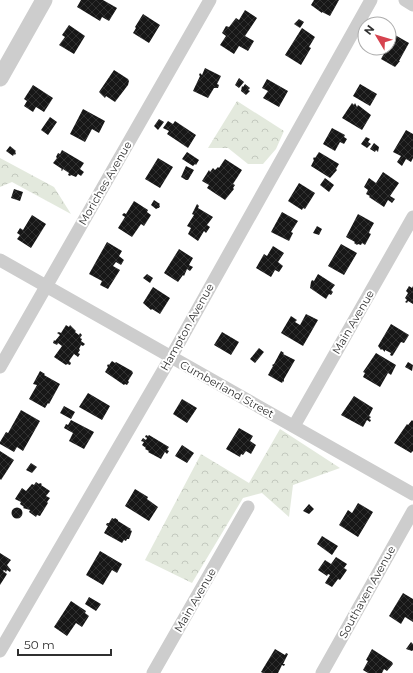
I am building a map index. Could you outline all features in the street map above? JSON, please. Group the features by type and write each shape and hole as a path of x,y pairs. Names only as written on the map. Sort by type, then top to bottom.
{"street":[{"path":"0,78 44,0"},
{"name":"Moriches Avenue","path":"0,367 210,0"},
{"name":"Hampton Avenue","path":"0,651 171,357 371,0"},
{"path":"405,0 413,5"},
{"name":"Main Avenue","path":"294,426 413,217"},
{"name":"Cumberland Street","path":"0,260 413,494"},
{"name":"Main Avenue","path":"153,673 248,507"},
{"name":"Southaven Avenue","path":"322,673 413,511"}],"green space":[{"path":"237,101 284,131 276,149 263,164 248,164 228,148 208,148"},
{"path":"0,158 54,187 71,214 12,182 0,187"},
{"path":"280,429 340,468 293,485 289,517 262,493 243,498 192,583 145,560 201,454 249,483"}],"building":[{"path":"81,0 103,0 117,8 109,21 102,17 100,21 77,7"},
{"path":"314,0 339,0 330,16 322,13 311,5"},
{"path":"245,10 257,18 245,36 254,41 248,51 239,46 234,54 220,45 226,36 222,33 226,26 229,27 236,18 239,20"},
{"path":"143,14 160,25 149,43 133,33"},
{"path":"299,19 304,22 300,28 294,24"},
{"path":"69,25 85,36 74,54 59,45 65,37 62,35"},
{"path":"302,28 315,37 309,47 311,48 301,65 285,55"},
{"path":"397,36 409,43 400,61 395,67 381,59 383,56 397,56"},
{"path":"205,68 221,76 217,84 219,85 218,88 214,88 208,98 193,91 200,73 202,75"},
{"path":"114,70 129,81 128,85 115,102 106,96 105,98 99,92"},
{"path":"239,78 244,82 239,88 235,85"},
{"path":"267,79 288,91 279,107 263,98 268,91 262,88"},
{"path":"245,84 250,88 248,90 250,91 246,95 241,91 242,86 243,87"},
{"path":"360,84 377,94 370,106 353,96"},
{"path":"33,85 53,98 44,112 36,107 33,112 24,106 27,101 24,99"},
{"path":"352,103 354,105 355,103 357,107 358,105 371,115 362,130 342,118"},
{"path":"83,109 105,121 99,133 92,129 85,142 70,134"},
{"path":"50,117 57,122 48,135 41,130"},
{"path":"159,119 164,122 158,130 154,126"},
{"path":"168,121 173,124 175,121 196,135 188,148 167,134 169,131 163,128"},
{"path":"332,128 345,135 344,137 347,139 344,144 340,142 335,151 323,144"},
{"path":"406,130 413,134 413,158 411,162 406,159 402,166 397,162 401,156 393,152"},
{"path":"366,137 370,139 368,142 371,144 367,148 361,144"},
{"path":"374,143 379,147 378,152 370,149"},
{"path":"10,146 16,151 15,155 14,154 13,156 6,151"},
{"path":"62,150 84,163 80,169 84,172 81,176 78,174 76,177 70,176 68,175 69,173 63,169 62,171 62,169 53,163 57,158 58,153 60,154"},
{"path":"187,152 199,160 196,165 195,164 193,166 182,159"},
{"path":"319,152 339,164 336,169 337,170 330,178 311,166 314,157 315,158"},
{"path":"158,158 173,167 160,188 145,179"},
{"path":"225,159 242,170 233,184 235,185 233,188 234,189 225,200 207,188 209,185 202,181 209,170 210,172 213,168 215,170 218,167 219,168"},
{"path":"186,166 194,170 188,180 181,177"},
{"path":"383,172 399,183 390,196 395,199 392,203 388,200 384,207 366,194 368,190 364,187 369,178 376,183"},
{"path":"325,178 334,185 329,192 320,185"},
{"path":"299,183 315,193 305,209 303,208 302,210 288,201"},
{"path":"14,189 23,192 20,201 11,198"},
{"path":"154,200 160,204 159,208 156,209 151,205"},
{"path":"134,201 148,210 147,212 151,215 144,226 141,224 132,237 118,228 125,217 122,215 124,213 126,214"},
{"path":"197,204 199,206 198,208 213,217 207,225 210,227 206,233 204,231 198,241 188,234 191,228 187,226 194,215 192,214"},
{"path":"282,212 298,221 291,232 293,233 289,241 271,232"},
{"path":"358,214 374,223 369,233 371,234 365,245 362,243 361,245 357,245 354,243 355,242 346,237"},
{"path":"32,215 46,224 31,248 17,239 20,235 17,233 20,228 23,230"},
{"path":"317,226 322,229 319,235 313,233"},
{"path":"107,242 122,251 119,256 124,260 121,265 116,262 113,266 120,270 108,289 100,285 102,281 89,274"},
{"path":"341,244 357,253 344,275 328,266"},
{"path":"273,246 284,253 278,262 283,266 279,272 275,270 271,277 256,268 264,254 267,256"},
{"path":"179,249 193,258 189,265 193,267 190,271 187,269 184,276 183,275 178,282 164,273"},
{"path":"147,274 153,278 150,283 143,278"},
{"path":"318,274 335,285 331,290 333,292 331,295 329,294 326,299 310,288 312,280 314,281"},
{"path":"409,286 412,288 413,286 413,304 408,301 407,303 405,302 407,300 405,298 408,293 406,291"},
{"path":"153,287 170,298 160,314 152,309 151,310 143,303"},
{"path":"306,314 318,320 303,346 281,333 291,316 297,320 295,322 300,325"},
{"path":"391,324 409,335 404,343 401,342 392,356 390,355 391,353 385,350 385,352 382,349 381,350 378,346"},
{"path":"66,325 69,327 70,325 76,331 75,332 82,335 80,338 82,339 81,341 85,344 83,346 81,345 78,353 80,354 78,357 74,354 69,361 71,363 70,365 66,365 54,357 62,346 58,343 57,345 53,343 54,340 55,341 60,335 57,333 61,333"},
{"path":"222,332 239,342 231,355 214,345"},
{"path":"259,348 264,352 255,363 250,359"},
{"path":"281,351 284,353 283,354 295,360 284,379 284,382 283,381 282,383 268,375 273,366 272,365"},
{"path":"376,353 396,365 391,375 388,373 380,387 363,377 365,373 363,372"},
{"path":"112,361 132,371 133,373 127,385 124,385 105,372 108,364 109,365"},
{"path":"408,362 413,365 412,371 405,367"},
{"path":"40,371 60,384 49,404 48,403 45,408 29,399 37,385 33,384"},
{"path":"88,393 110,406 102,420 79,407"},
{"path":"354,396 373,408 369,416 371,417 369,419 371,420 370,422 367,420 363,427 341,415"},
{"path":"182,399 197,408 187,423 173,414"},
{"path":"64,406 75,412 71,419 60,413"},
{"path":"21,410 40,421 23,451 17,447 14,452 0,444 0,442 6,432 8,433"},
{"path":"71,420 94,432 84,449 69,441 73,433 64,428"},
{"path":"412,420 413,451 411,453 394,443 407,424 408,425"},
{"path":"239,428 253,436 250,441 256,445 251,454 246,451 243,455 241,454 240,457 226,449"},
{"path":"146,435 149,435 169,447 167,454 165,452 161,459 148,452 149,451 142,445 144,442 141,441 143,438 146,440"},
{"path":"182,445 194,453 187,463 175,456"},
{"path":"0,451 14,460 1,480 0,479"},
{"path":"31,463 37,467 32,473 26,470"},
{"path":"36,482 42,484 41,485 50,491 46,496 50,498 40,516 37,515 36,517 29,512 30,510 23,508 24,507 20,504 21,502 15,499 22,488 26,491"},
{"path":"135,489 148,497 147,499 158,507 149,521 125,506"},
{"path":"358,503 373,512 358,537 339,525 348,510 352,513"},
{"path":"309,504 314,509 309,514 303,511"},
{"path":"17,507 21,509 23,513 21,517 17,519 13,517 11,513 13,509"},
{"path":"112,518 115,518 131,529 130,530 132,531 129,539 126,541 124,540 122,543 104,533 108,526 106,525 107,523 109,523"},
{"path":"322,536 338,546 332,555 317,544"},
{"path":"100,551 122,564 117,573 112,570 103,585 86,575"},
{"path":"0,553 11,560 7,565 11,570 10,572 7,570 6,572 4,570 3,571 7,574 0,585"},
{"path":"336,557 347,564 344,568 347,570 340,580 338,579 332,587 325,583 330,575 328,574 327,576 318,570 325,560 331,564"},
{"path":"403,593 413,599 413,622 405,617 401,624 389,616"},
{"path":"89,597 101,604 96,611 85,604"},
{"path":"71,601 86,611 85,613 89,616 82,627 76,623 67,636 54,627"},
{"path":"411,642 413,644 412,651 406,649"},
{"path":"275,649 285,655 286,653 288,654 283,664 285,664 284,666 282,665 278,673 261,672"},
{"path":"372,649 392,662 393,664 387,671 384,669 382,673 368,673 363,670"}]}
